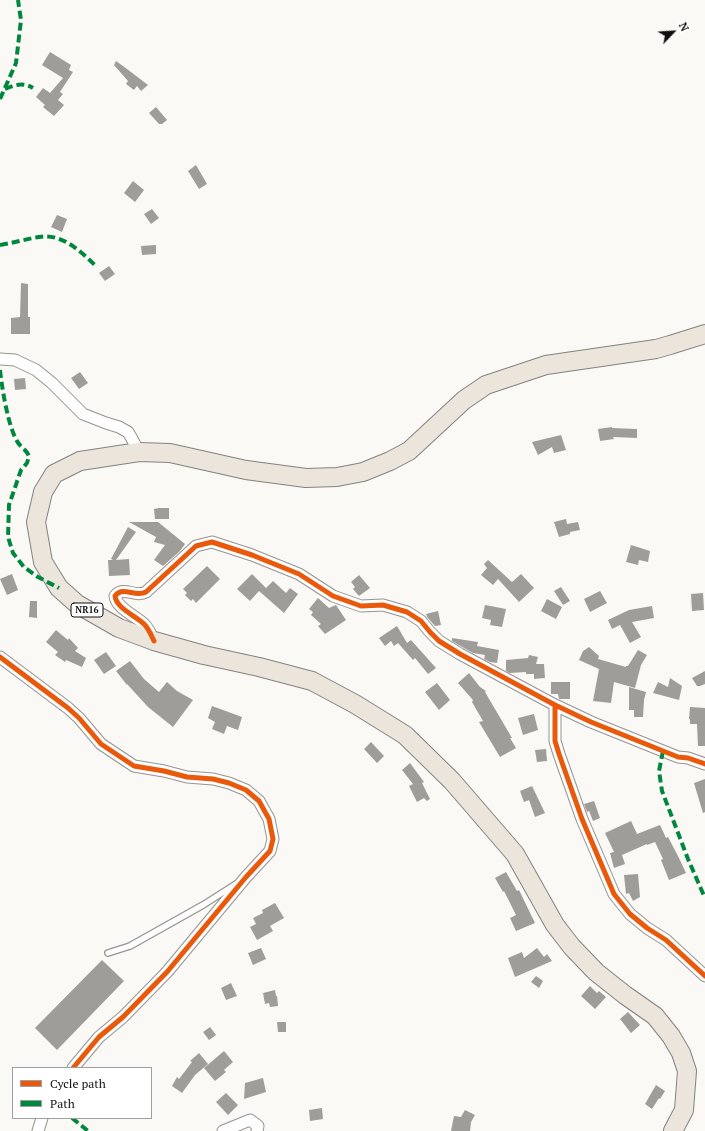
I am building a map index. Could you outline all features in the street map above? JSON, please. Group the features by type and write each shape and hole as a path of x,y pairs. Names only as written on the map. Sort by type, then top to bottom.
{"main road":[{"name":"NR16","path":"673,1131 684,1110 688,1071 681,1053 671,1036 655,1016 596,972 572,946 555,924 515,854 452,781 405,735 355,704 312,681 154,641 119,628 77,604 59,588 43,562 36,522 44,492 54,474 80,461 139,452 170,453 246,470 306,478 337,477 356,473 390,461 409,451 464,400 486,385 546,365 656,348 705,334"}],"street":[{"path":"0,359 15,360 36,370 52,383 83,414 119,427 128,432 139,452"},
{"path":"154,641 144,624 126,611 115,600 115,596 121,591 139,594 146,592 196,546 212,542 252,555 299,574 334,596 361,606 383,605 407,612 421,621 439,641 460,654 555,705 591,722 678,757 688,758 705,764"},
{"path":"0,658 68,708 79,718 101,744 134,766 164,771 187,777 213,779 229,783 246,790 259,801 269,819 273,839 270,851 246,877 167,972 123,1017 99,1037 74,1067"},
{"path":"555,705 555,741 559,754 582,819 614,894 630,914 647,928 666,940 705,976"},
{"path":"38,1131 42,1119"},
{"path":"223,1131 250,1120 258,1126 257,1131"}],"lane":[{"path":"108,953 130,946 203,905 246,877"}],"building":[{"path":"50,52 71,65 69,70 73,72 60,92 63,94 58,100 64,105 54,116 43,107 45,105 36,97 43,88 50,93 63,78 42,65"},
{"path":"116,61 148,85 141,91 137,86 134,90 126,84 128,81 114,65"},
{"path":"156,107 167,120 162,124 159,124 149,113"},
{"path":"196,165 207,184 199,189 188,171"},
{"path":"133,181 144,190 135,202 124,193"},
{"path":"152,209 159,218 151,224 144,214"},
{"path":"57,215 67,219 62,232 51,227"},
{"path":"156,245 156,254 142,255 141,246"},
{"path":"109,266 115,274 105,281 99,273"},
{"path":"21,283 28,284 28,317 30,317 30,334 11,334 11,318 20,317"},
{"path":"80,372 88,383 79,389 71,378"},
{"path":"25,378 26,389 15,390 14,379"},
{"path":"612,427 637,429 637,438 613,437 614,439 600,441 598,429"},
{"path":"561,435 566,450 554,453 552,447 538,455 532,442"},
{"path":"169,508 169,519 155,519 154,509"},
{"path":"566,519 567,524 578,522 580,530 570,532 570,534 559,537 554,522"},
{"path":"129,522 158,522 185,544 180,551 163,566 154,560 165,545 154,542 156,537"},
{"path":"128,527 136,532 116,560 129,559 130,575 109,576 108,560 113,560 111,559"},
{"path":"631,545 650,551 648,562 639,560 638,565 626,562"},
{"path":"488,560 512,582 521,574 534,588 519,602 498,579 493,585 481,575 487,568 484,564"},
{"path":"207,566 220,579 196,603 193,599 191,601 185,595 187,593 183,589"},
{"path":"12,574 18,590 7,595 0,579"},
{"path":"252,574 266,588 273,581 286,593 290,588 298,594 284,613 259,591 250,601 237,589"},
{"path":"359,575 370,588 359,596 353,589 355,587 351,582"},
{"path":"561,587 570,601 563,605 554,591"},
{"path":"600,591 607,603 590,612 584,599"},
{"path":"703,593 704,610 692,611 691,594"},
{"path":"318,598 329,608 336,605 346,620 325,634 318,626 321,624 311,615 313,612 309,609"},
{"path":"547,599 562,607 556,619 541,611"},
{"path":"30,601 37,601 37,618 29,617"},
{"path":"485,605 506,609 502,627 490,625 491,620 482,618"},
{"path":"652,606 654,618 632,622 641,637 630,643 620,625 612,629 608,620 629,610"},
{"path":"438,611 441,625 435,626 426,614"},
{"path":"397,626 407,643 411,640 436,668 428,674 415,658 413,660 398,643 394,646 391,641 385,646 379,638"},
{"path":"56,630 68,640 69,638 78,648 75,651 86,658 82,667 66,660 65,662 55,655 58,652 46,642"},
{"path":"452,638 478,642 477,646 499,650 497,663 484,659 485,655 473,653 464,648 452,641"},
{"path":"589,647 599,656 598,659 626,667 638,650 647,655 641,665 635,688 614,682 611,703 593,701 599,669 579,660 583,651"},
{"path":"106,652 116,666 104,674 94,660"},
{"path":"529,655 538,657 536,664 544,664 545,678 534,679 534,674 526,674 526,672 510,673 506,671 506,660 528,658"},
{"path":"130,661 144,679 159,692 167,682 177,691 193,700 173,727 148,707 116,671"},
{"path":"705,671 705,684 697,686 692,678"},
{"path":"469,673 480,687 486,691 485,692 512,738 510,738 516,748 500,757 479,722 483,721 472,702 473,700 458,683"},
{"path":"670,678 682,686 679,700 653,693 658,682 668,687"},
{"path":"551,682 570,682 570,699 559,699 558,694 551,694"},
{"path":"437,683 450,700 439,710 425,692"},
{"path":"629,687 646,692 643,717 634,717 634,710 629,710"},
{"path":"212,706 242,717 238,730 227,726 224,734 212,729 215,722 208,718"},
{"path":"690,707 705,708 705,746 698,746 697,724 690,724"},
{"path":"534,714 538,730 523,735 518,718"},
{"path":"371,742 384,756 377,763 364,749"},
{"path":"546,749 547,761 537,762 535,750"},
{"path":"410,763 424,782 422,783 430,799 427,801 424,798 417,802 409,786 413,784 402,770"},
{"path":"705,779 705,812 703,813 694,783"},
{"path":"532,786 545,813 535,817 529,800 524,802 520,791"},
{"path":"594,801 600,818 593,821 584,804"},
{"path":"631,821 637,834 660,825 666,838 668,837 686,873 669,880 661,860 663,859 655,842 622,855 625,864 614,868 610,853 614,852 605,833"},
{"path":"506,872 517,891 519,890 535,923 516,931 510,918 516,915 504,891 503,892 495,878"},
{"path":"638,874 640,897 633,901 629,893 626,894 624,875"},
{"path":"275,903 284,918 270,926 273,931 257,940 250,927 256,924 253,918 263,913 262,910"},
{"path":"261,948 266,959 253,965 248,953"},
{"path":"537,948 544,957 547,954 552,961 515,977 508,958 522,952 524,958"},
{"path":"102,960 124,981 57,1050 35,1028"},
{"path":"536,976 543,981 539,988 531,982"},
{"path":"231,983 237,996 226,1000 221,988"},
{"path":"590,986 597,993 599,991 606,997 595,1009 581,996"},
{"path":"275,990 278,1006 270,1007 269,1003 265,1004 263,993"},
{"path":"628,1012 640,1025 631,1033 620,1019"},
{"path":"277,1022 286,1022 286,1032 278,1032"},
{"path":"210,1027 216,1035 209,1040 203,1032"},
{"path":"224,1051 233,1062 224,1070 226,1072 215,1081 204,1068"},
{"path":"199,1053 208,1064 195,1075 182,1093 172,1086 177,1077 179,1079 192,1062 190,1061"},
{"path":"263,1078 266,1092 244,1099 245,1083"},
{"path":"656,1085 665,1091 652,1109 645,1104"},
{"path":"226,1093 238,1105 228,1115 216,1102"},
{"path":"322,1108 323,1119 310,1121 309,1110"},
{"path":"465,1110 475,1115 471,1122 470,1131 451,1131 454,1116 461,1117"}],"marked path":[{"path":"0,99 16,63 21,20 18,0"},
{"path":"5,89 16,85 26,85 33,88"},
{"path":"0,245 39,237 56,238 71,245 85,255 97,267"},
{"path":"0,370 8,417 11,426 18,443 29,456 27,463 21,470 9,505 8,537 13,553 24,567 38,577 59,588"},
{"path":"663,751 659,771 662,791 688,859 705,898"},
{"path":"73,1119 88,1131"}],"cycle path":[{"path":"154,641 146,626 123,608 116,600 115,596 118,593 125,591 138,594 146,592 196,546 212,542 252,555 299,574 333,596 361,606 383,605 407,612 421,621 439,641 460,654 555,705 591,722 678,757 688,758 705,764"},
{"path":"0,657 68,708 79,718 101,744 134,766 164,771 187,777 213,779 229,783 246,790 259,801 269,819 273,839 270,851 246,877 167,972 123,1017 99,1037 74,1067"},
{"path":"555,705 555,741 559,754 582,819 614,894 630,914 647,928 666,940 705,976"}]}
